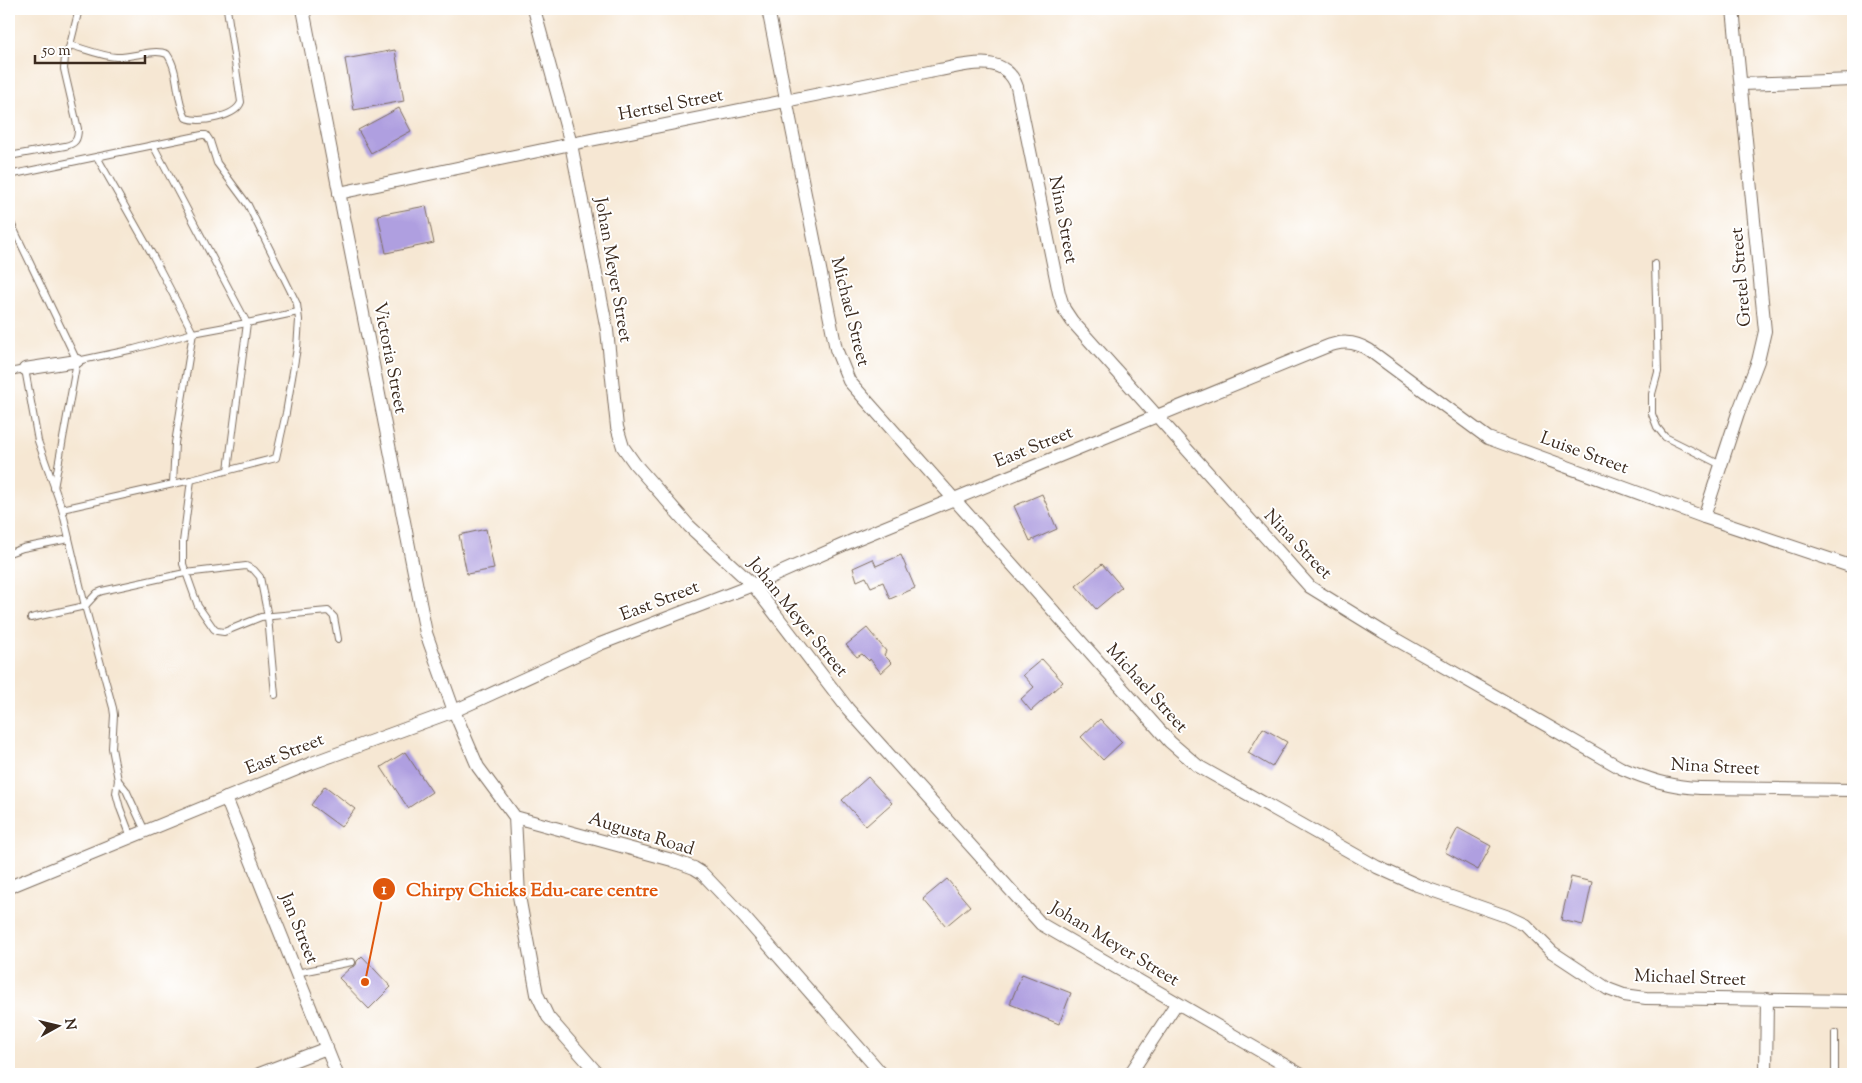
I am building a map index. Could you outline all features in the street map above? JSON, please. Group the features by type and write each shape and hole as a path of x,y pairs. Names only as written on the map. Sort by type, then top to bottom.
{"street":[{"name":"Victoria Street","path":"304,9 426,633 454,711"},
{"name":"Johan Meyer Street","path":"534,9 571,144 608,330 620,441 635,464 689,526 753,586 848,709 1041,924 1176,1004 1300,1074"},
{"name":"Michael Street","path":"768,9 834,340 843,369 852,386 1170,742 1198,766 1378,868 1417,885 1506,916 1525,925 1552,952 1608,990 1624,995 1646,998 1853,1001"},
{"name":"Gretel Street","path":"1704,517 1758,361 1765,332 1733,9"},
{"name":"Hertsel Street","path":"339,193 571,144 975,64 994,65 1010,73"},
{"name":"Nina Street","path":"1010,73 1017,87 1061,302 1072,321 1310,587 1383,632 1621,768 1648,779 1678,787 1853,790"},
{"path":"1741,84 1853,80"},
{"name":"Luise Street","path":"1323,348 1342,342 1360,344 1488,438 1704,517 1853,568"},
{"name":"East Street","path":"9,887 312,763 454,711 600,644 753,586 854,540 1323,348"},
{"path":"25,369 77,360"},
{"path":"454,711 478,767 515,817 519,896 537,994 548,1017 598,1074"},
{"name":"Jan Street","path":"226,798 338,1074"},
{"name":"Augusta Road","path":"515,817 672,860 694,868 744,917 882,1074"},
{"path":"1766,1074 1767,999"},
{"path":"1130,1074 1176,1004"},
{"path":"259,1074 327,1048"}],"lane":[{"path":"9,156 73,144 77,138 78,129 64,69 65,57 70,45 78,9"},
{"path":"70,45 106,56 117,57 160,52 167,54 173,66 182,110 186,118 193,120 210,119 231,114 239,108 242,102 227,9"},
{"path":"9,175 202,135 208,137 217,163 248,205 264,240 293,294 298,312 297,348 278,454 273,460 62,509"},
{"path":"153,145 247,323 228,470"},
{"path":"97,157 153,256 193,333 175,443 173,484"},
{"path":"9,219 77,360 54,488"},
{"path":"1655,264 1658,372 1652,394 1652,414 1657,427 1665,437 1721,465"},
{"path":"77,360 193,333 298,312"},
{"path":"9,372 25,369 38,441 62,509 85,606 113,708 112,748 118,780 116,793 131,837"},
{"path":"191,480 182,556 185,573 198,606 210,624 217,631 224,632 255,618 328,611 334,617 338,640"},
{"path":"9,553 23,548 69,539"},
{"path":"31,618 85,606 97,593 102,591 185,573 240,566 250,568 258,573 260,577 268,618 275,695"},
{"path":"118,780 126,790 145,831"},
{"path":"296,973 352,962"},
{"path":"1835,1033 1835,1074"}],"building":[{"path":"395,50 404,101 354,110 345,59"},
{"path":"399,108 411,131 371,153 358,130"},
{"path":"426,206 434,243 386,253 378,215"},
{"path":"1042,494 1057,529 1030,541 1014,506"},
{"path":"486,529 494,569 467,574 459,535"},
{"path":"901,555 915,588 890,599 883,582 871,587 866,577 857,581 853,568 873,559 876,566"},
{"path":"1102,564 1122,587 1096,609 1076,586"},
{"path":"867,628 886,651 884,655 892,663 881,673 870,659 869,661 862,654 857,657 846,645"},
{"path":"1042,659 1063,682 1031,711 1021,699 1034,687 1023,675"},
{"path":"1100,719 1122,742 1103,760 1081,737"},
{"path":"1263,728 1287,742 1272,767 1248,753"},
{"path":"405,752 432,792 408,808 381,767"},
{"path":"868,777 892,803 866,826 842,800"},
{"path":"325,786 355,809 341,827 311,805"},
{"path":"1458,828 1491,846 1478,870 1445,852"},
{"path":"1571,877 1592,882 1583,925 1561,920"},
{"path":"947,879 970,906 946,926 923,899"},
{"path":"362,956 391,987 369,1009 339,978 356,965"},
{"path":"1022,974 1071,993 1059,1024 1010,1004"}],"place":[{"name":"Chirpy Chicks Edu-care centre","path":"365,982"}]}
